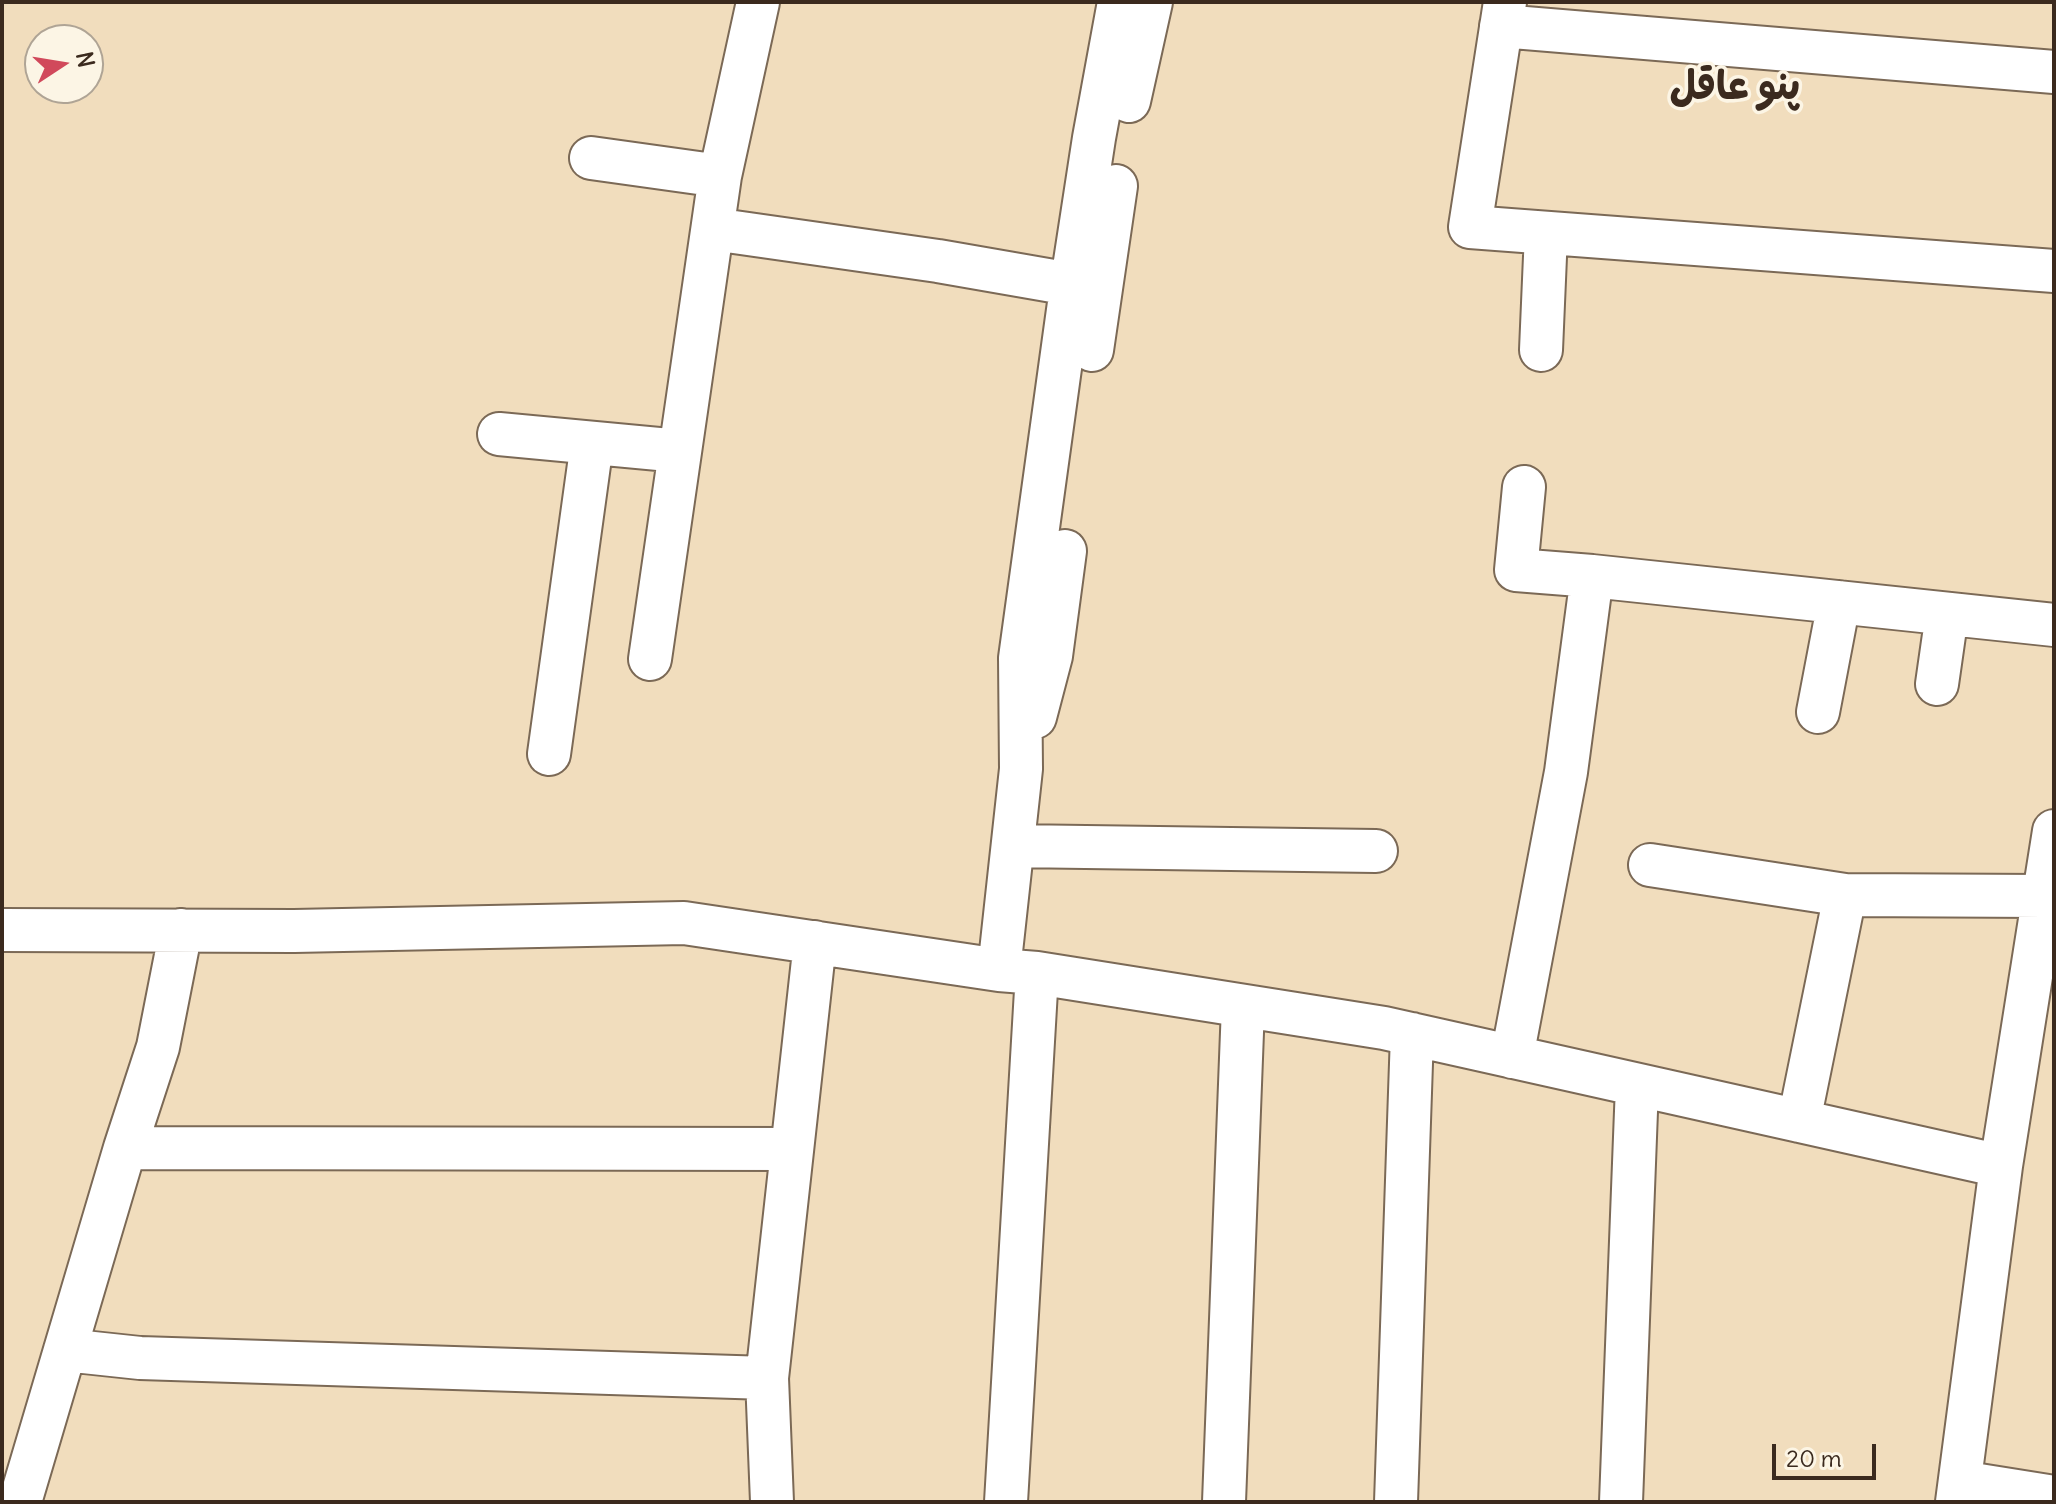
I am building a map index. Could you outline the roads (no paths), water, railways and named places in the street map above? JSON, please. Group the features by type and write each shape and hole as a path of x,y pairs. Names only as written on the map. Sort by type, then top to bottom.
{"street":[{"path":"650,659 720,176 758,2"},
{"path":"1006,1502 1018,971 1013,846 1021,769 1020,658 1072,281 1119,2"},
{"path":"1021,769 1051,656 1090,360 1132,81 1151,2"},
{"path":"2054,72 1503,14 1470,227 2054,271"},
{"path":"591,158 720,176"},
{"path":"713,229 1053,281 1072,281"},
{"path":"1541,350 1546,233"},
{"path":"499,434 680,451"},
{"path":"549,754 592,443"},
{"path":"1524,487 1516,570 2054,625"},
{"path":"1512,1057 1566,772 1592,576"},
{"path":"1818,712 1839,602"},
{"path":"1937,684 1947,614"},
{"path":"2054,837 2044,896 2040,1012 2001,1166 1958,1492 2054,1497"},
{"path":"1013,846 1376,851"},
{"path":"1650,865 1845,895 2044,896"},
{"path":"1799,1121 1845,895"},
{"path":"2,930 294,931 684,923 1384,1028 2001,1166"},
{"path":"20,1502 158,1047 181,930"},
{"path":"772,1502 767,1378 815,942"},
{"path":"1224,1502 1243,1006"},
{"path":"1396,1502 1412,1034"},
{"path":"1621,1502 1637,1085"},
{"path":"125,1148 792,1149"},
{"path":"65,1350 140,1358 767,1378"}],"district":[{"name":"پنو عاقل","path":"1735,88"}]}
